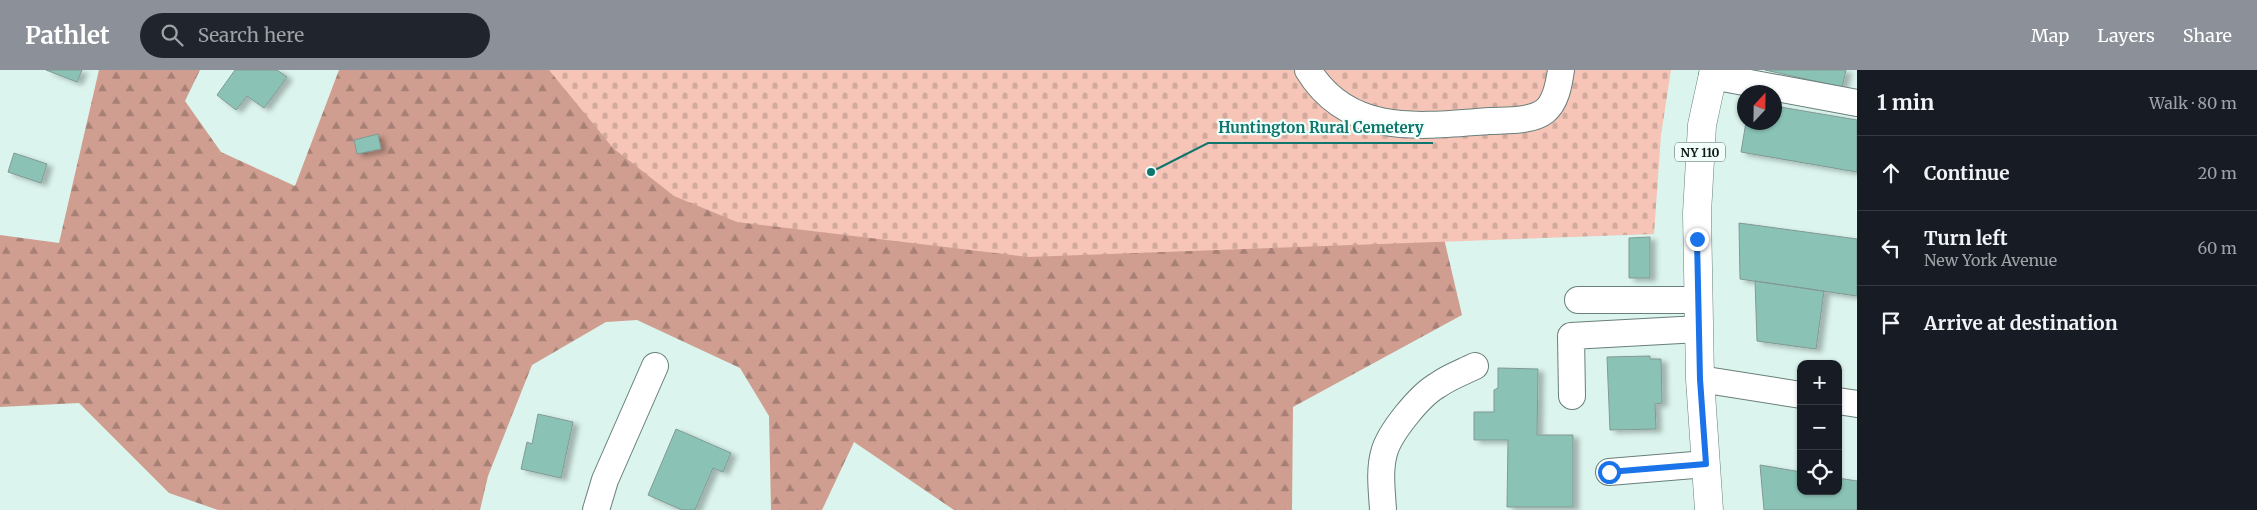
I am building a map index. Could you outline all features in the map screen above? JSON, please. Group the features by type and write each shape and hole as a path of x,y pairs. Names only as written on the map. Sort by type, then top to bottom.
{"main road":[{"name":"NY 110","path":"1709,510 1700,379 1697,212 1701,135 1713,73"}],"street":[{"path":"1308,70 1315,82 1327,94 1340,105 1358,115 1377,122 1414,125 1518,119 1543,113 1554,98 1561,70"},
{"path":"1713,73 1857,104"},
{"path":"1578,300 1699,300"},
{"path":"1572,396 1571,336 1699,329"},
{"path":"596,510 605,480 655,366"},
{"path":"1383,510 1381,470 1384,452 1390,437 1405,417 1436,385 1475,366"},
{"path":"1700,379 1797,394"},
{"path":"1842,402 1857,404"},
{"path":"1609,472 1706,464"}],"green space":[{"path":"99,70 200,70 185,101 221,152 295,186 339,70 636,70 1438,213 1462,315 1293,407 1292,510 954,510 854,442 822,510 771,510 769,416 740,368 637,320 606,322 532,365 488,476 480,510 218,510 169,493 79,403 0,407 0,235 59,243"},
{"path":"549,70 1671,70 1661,135 1654,234 1028,257 737,222 674,196 613,148"}],"building":[{"path":"46,70 82,70 77,82"},
{"path":"235,70 277,70 287,77 264,108 247,96 236,110 217,95"},
{"path":"1765,70 1846,70 1842,87"},
{"path":"1782,107 1857,120 1857,172 1741,152 1745,130 1782,130"},
{"path":"378,134 381,149 357,154 354,140"},
{"path":"14,153 47,164 41,183 8,172"},
{"path":"1739,223 1857,239 1857,296 1740,279"},
{"path":"1650,237 1650,278 1629,278 1629,238"},
{"path":"1755,281 1824,291 1816,349 1757,341"},
{"path":"1650,356 1650,359 1661,359 1662,403 1655,404 1656,429 1610,430 1607,357"},
{"path":"1498,368 1538,369 1537,435 1573,435 1573,507 1507,507 1508,440 1474,440 1474,412 1494,412 1494,390 1498,388"},
{"path":"538,414 573,422 561,478 521,469 527,442 532,444"},
{"path":"676,429 731,453 723,472 713,468 695,510 682,510 648,495"},
{"path":"1760,465 1797,471 1797,495 1842,495 1842,479 1857,481 1857,510 1764,510"}],"place":[{"name":"Huntington Rural Cemetery","path":"1151,172"}],"route":[{"path":"1609,472 1706,464 1700,379 1697,239"}]}
